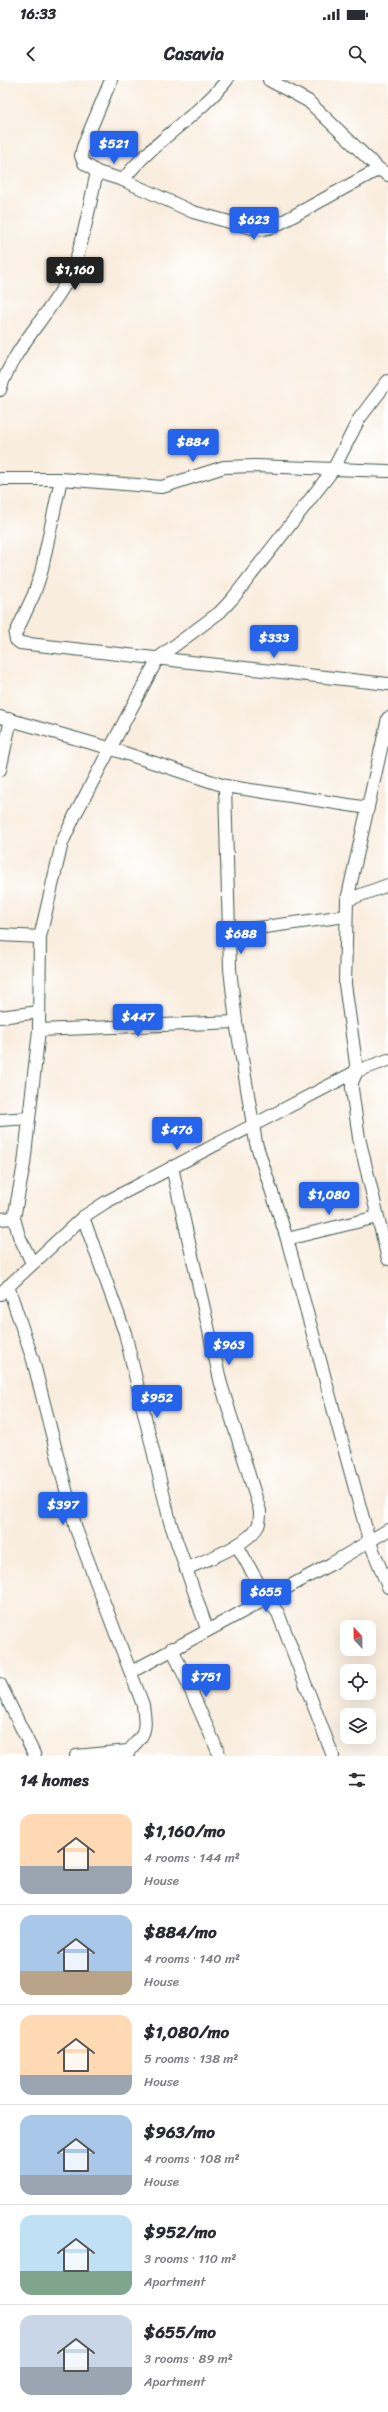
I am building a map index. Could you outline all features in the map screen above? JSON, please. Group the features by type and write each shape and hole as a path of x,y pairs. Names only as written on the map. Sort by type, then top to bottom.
{"street":[{"path":"111,80 81,156 84,163 97,172 123,180 193,212 259,230 273,227 383,172 308,101 277,82"},
{"path":"123,180 135,165 214,96 227,80"},
{"path":"0,390 4,379 19,352 65,285 74,266 97,172"},
{"path":"32,1263 19,1236 14,1218 29,1118 39,1030 40,937 62,843 109,748 158,658 220,612 233,598 333,470 359,419 388,381"},
{"path":"0,479 61,479 162,487 224,468 255,466 388,471"},
{"path":"61,479 41,573 34,594 15,635 16,640 20,643 388,684"},
{"path":"0,770 6,718 109,748 225,786 368,808"},
{"path":"388,718 347,900 344,984 357,1072 352,1082 352,1089 359,1138 388,1259"},
{"path":"225,786 228,932 236,1022 256,1143 287,1239 369,1540 388,1587"},
{"path":"347,900 388,885"},
{"path":"228,932 346,916"},
{"path":"0,935 40,937"},
{"path":"0,1017 39,1012"},
{"path":"39,1030 236,1022"},
{"path":"76,1756 128,1754 143,1734 145,1720 143,1705 76,1529 33,1360 4,1290 83,1217 106,1202 357,1072 388,1060"},
{"path":"0,1120 29,1118"},
{"path":"172,1167 221,1384 260,1511 259,1524 252,1534 237,1545 186,1569"},
{"path":"83,1217 125,1333 170,1522 207,1629"},
{"path":"287,1239 377,1217"},
{"path":"0,1219 14,1218"},
{"path":"130,1672 207,1629 267,1599 388,1530"},
{"path":"237,1545 267,1599 278,1613 333,1756"},
{"path":"172,1648 220,1756"},
{"path":"1,1689 35,1756"}]}
